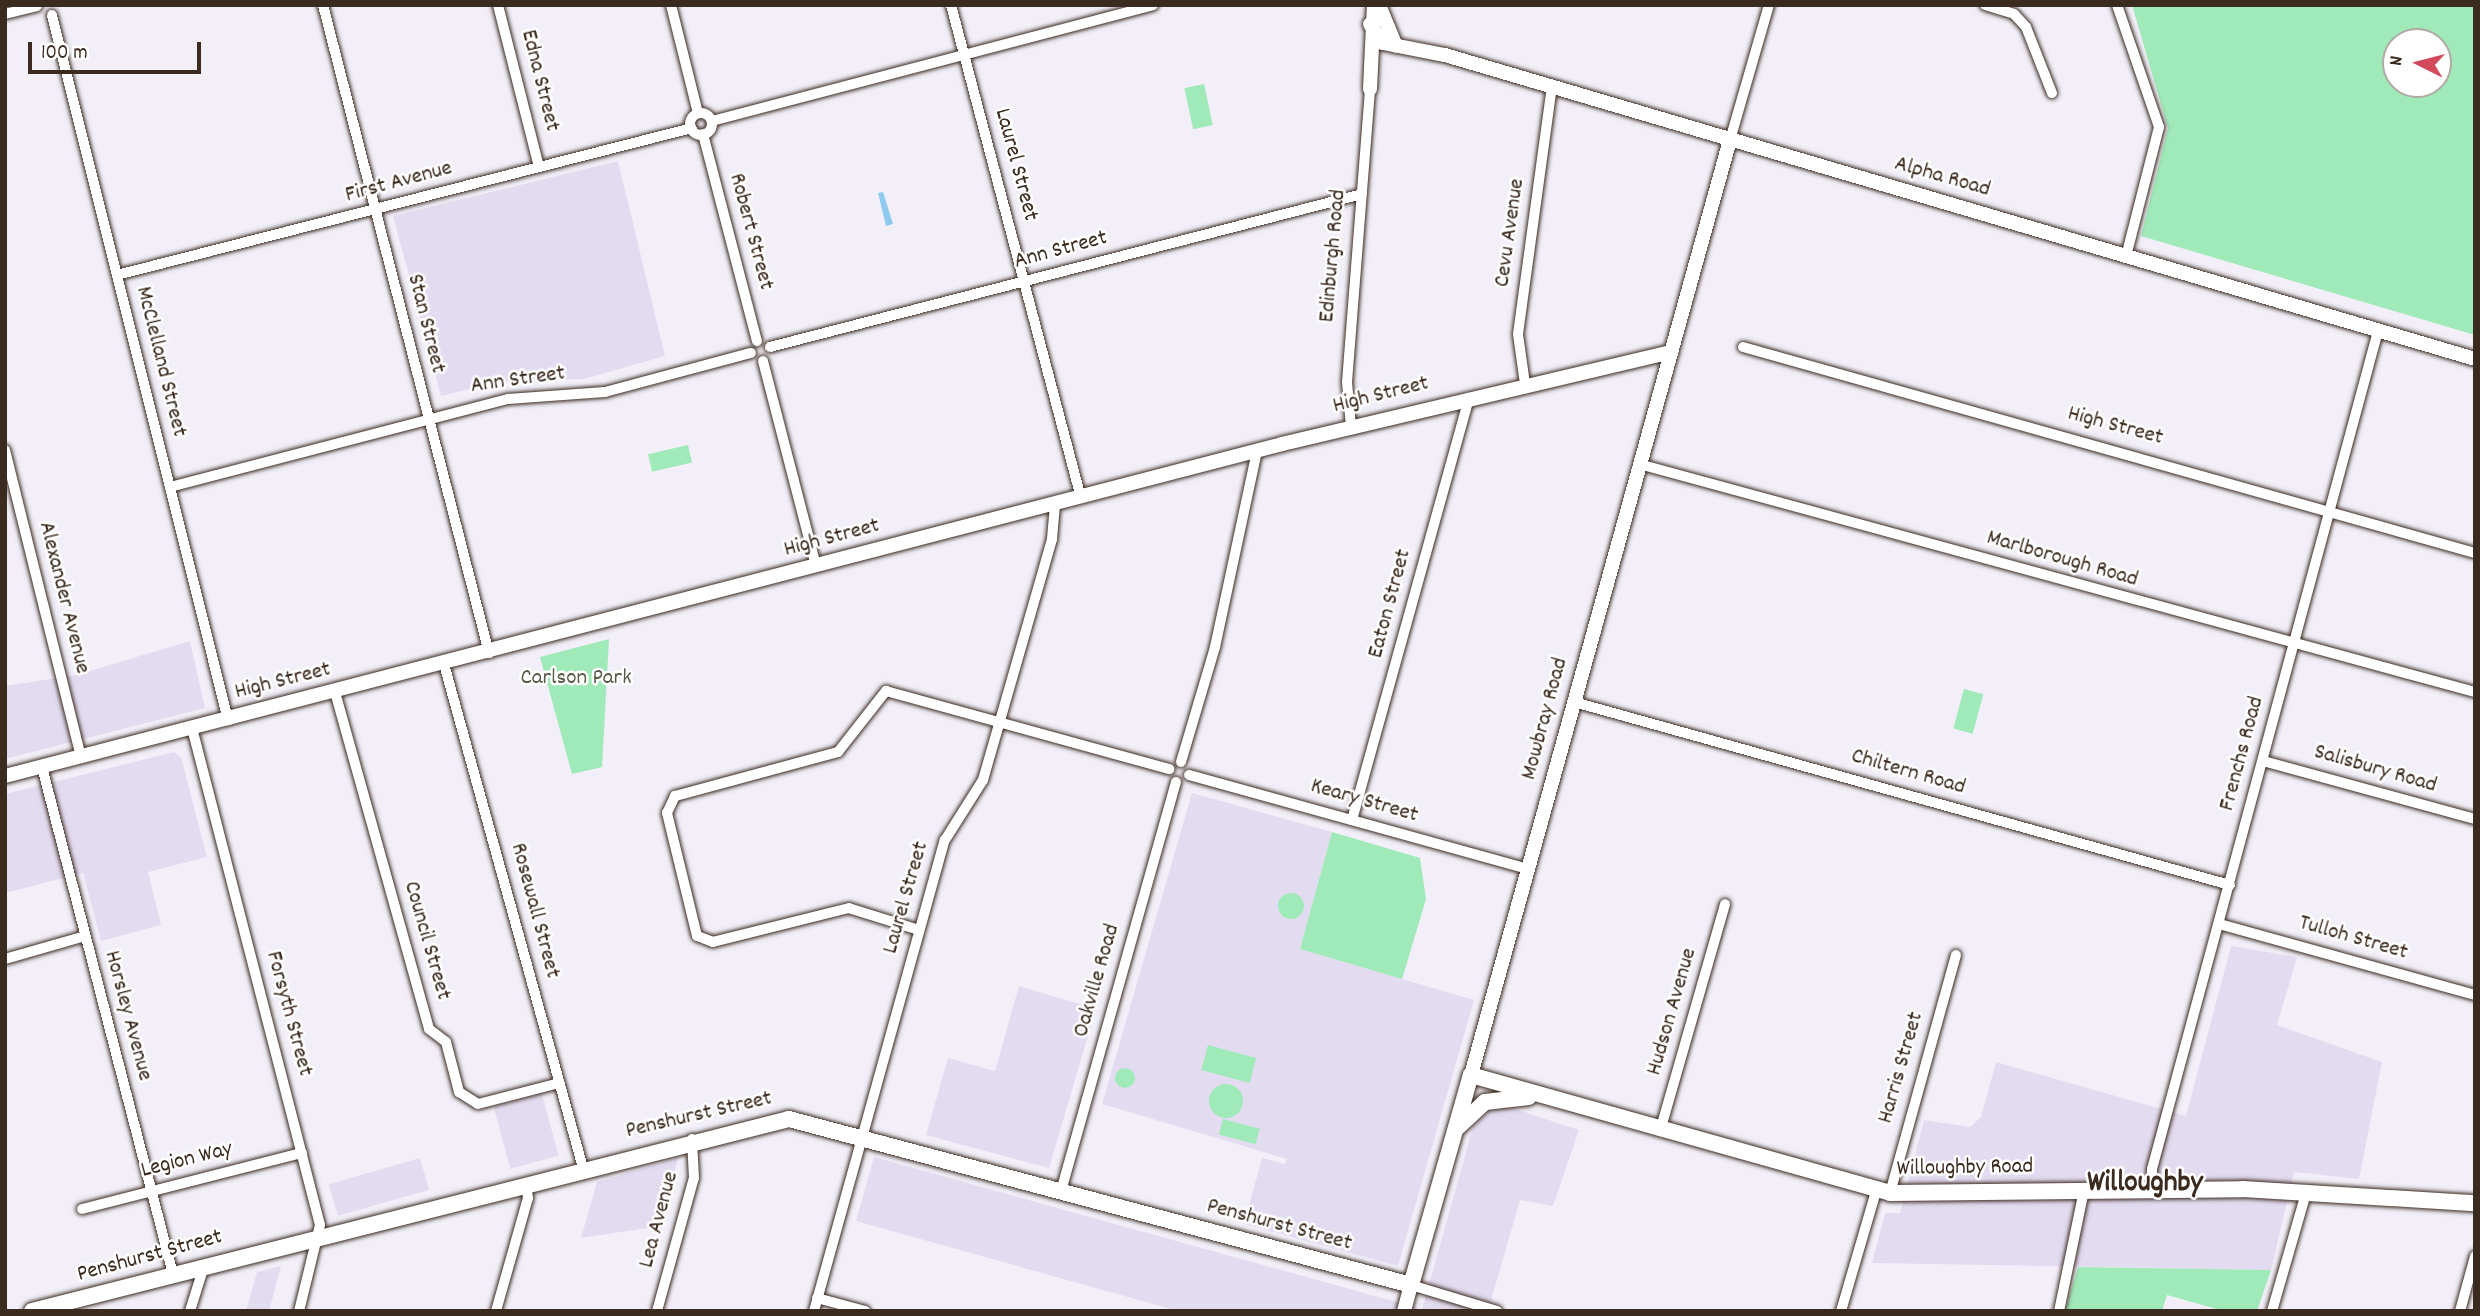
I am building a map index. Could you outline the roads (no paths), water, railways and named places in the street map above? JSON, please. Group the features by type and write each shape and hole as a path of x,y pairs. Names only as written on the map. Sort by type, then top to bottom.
{"main road":[{"path":"1370,89 1370,24 1378,7"},
{"path":"1370,89 1378,7"},
{"path":"1374,67 1382,51 1396,46 1378,7"},
{"path":"1370,24 1376,38"},
{"name":"Alpha Road","path":"1376,38 1396,46 1552,87 2475,359"},
{"name":"Mowbray Road","path":"1404,1311 1730,139"},
{"name":"High Street","path":"5,776 489,653 1351,427 1525,384 1671,352"},
{"name":"Willoughby Road","path":"1471,1076 1883,1192 2307,1190 2475,1203"},
{"path":"1454,1132 1485,1102 1538,1095"},
{"name":"Penshurst Street","path":"32,1311 692,1139 789,1119 862,1135 1411,1285"}],"street":[{"path":"5,14 37,6 52,15 60,5"},
{"name":"Stan Street","path":"323,5 489,653"},
{"name":"Edna Street","path":"498,5 539,167"},
{"path":"671,5 698,113 692,128 703,134 712,121 1153,5"},
{"name":"Laurel Street","path":"951,5 1081,498"},
{"path":"1730,139 1769,5"},
{"path":"1985,5 2015,10 2026,27 2053,93"},
{"path":"2117,5 2159,127 2126,256"},
{"name":"McClelland Street","path":"52,15 228,720"},
{"name":"Cevu Avenue","path":"1525,384 1518,334 1552,87"},
{"name":"Edinburgh Road","path":"1351,427 1347,382 1370,89"},
{"path":"698,113 712,121"},
{"name":"First Avenue","path":"117,275 376,212 692,128"},
{"name":"Robert Street","path":"703,134 757,341"},
{"name":"Ann Street","path":"770,347 1362,194"},
{"name":"Frenchs Road","path":"2152,1189 2219,924 2378,331"},
{"path":"763,361 751,353 757,341 770,347 763,361 816,566"},
{"name":"High Street","path":"1743,347 2475,553"},
{"name":"Ann Street","path":"170,487 508,399 605,392 751,353"},
{"name":"Eaton Street","path":"1352,820 1469,398"},
{"name":"Alexander Avenue","path":"5,450 81,757"},
{"path":"1169,769 1181,762 1215,647 1258,451"},
{"name":"Marlborough Road","path":"1639,464 2475,692"},
{"name":"Laurel Street","path":"814,1311 945,840 981,783 1052,539 1055,504"},
{"name":"Rosewall Street","path":"444,664 583,1168"},
{"path":"919,930 849,908 713,942 697,936 667,813 676,796 838,752 886,691 1169,769 1176,782 1189,775 1181,762"},
{"name":"Council Street","path":"335,692 429,1029 446,1042 459,1092 478,1104 559,1083"},
{"name":"Chiltern Road","path":"1574,702 2230,885"},
{"name":"Forsyth Street","path":"192,729 302,1153 318,1237 299,1311"},
{"name":"Salisbury Road","path":"2263,761 2475,820"},
{"name":"Horsley Avenue","path":"42,768 173,1274"},
{"name":"Keary Street","path":"1189,775 1528,869"},
{"name":"Oakville Road","path":"1061,1191 1176,782"},
{"name":"Hudson Avenue","path":"1660,1131 1724,904"},
{"name":"Tulloh Street","path":"2219,924 2475,995"},
{"path":"5,959 85,936"},
{"name":"Harris Street","path":"1841,1311 1883,1192 1956,955"},
{"name":"Lea Avenue","path":"657,1311 694,1178 692,1139"},
{"name":"Legion Way","path":"82,1209 302,1153"},
{"path":"496,1311 528,1198 526,1184"},
{"path":"2059,1311 2084,1190"},
{"path":"2272,1311 2307,1190"},
{"path":"2460,1311 2475,1256"},
{"path":"190,1311 204,1266"},
{"name":"Penshurst Street","path":"1411,1285 1497,1311"},
{"path":"817,1298 865,1311"}],"water":[{"path":"883,192 893,224 886,226 878,193"}],"district":[{"name":"Willoughby","path":"2145,1185"}],"park label":[{"name":"Carlson Park","path":"576,679"}]}
